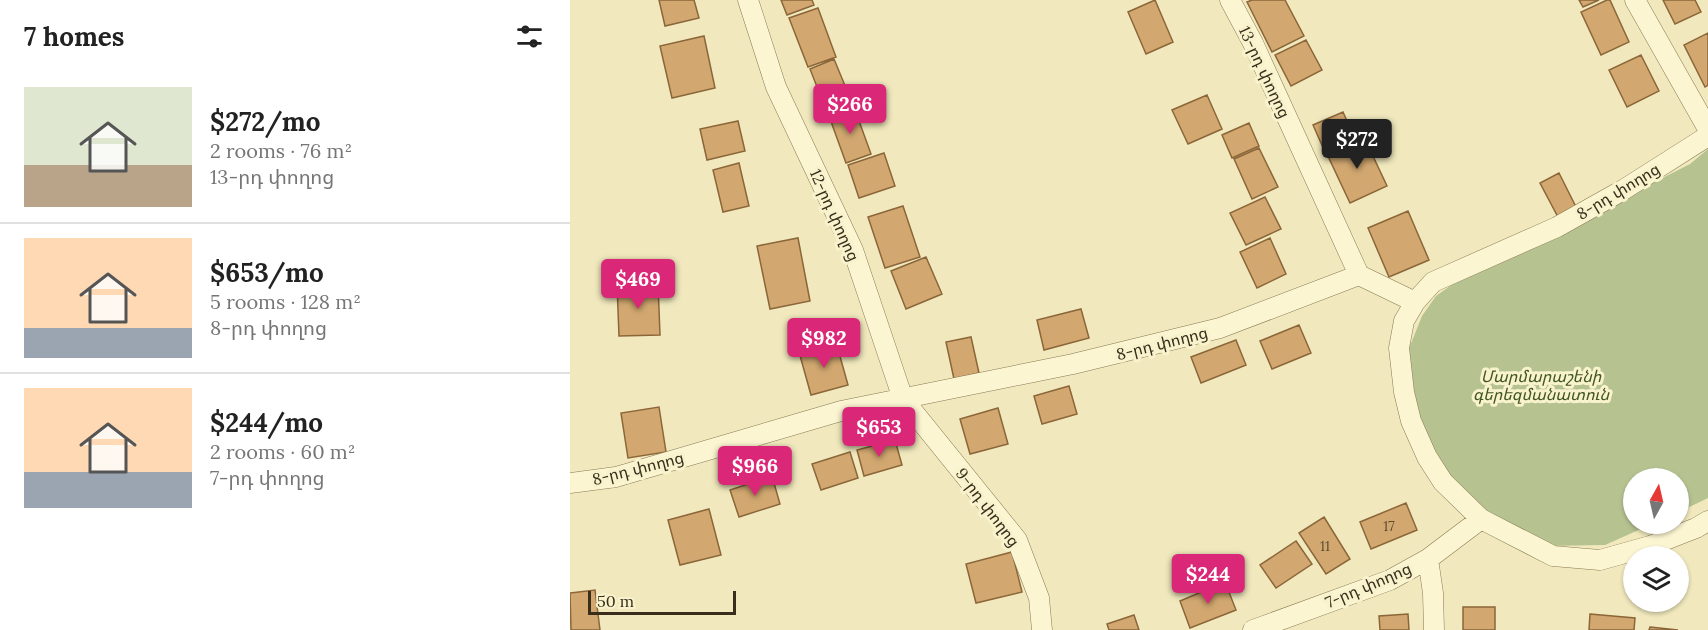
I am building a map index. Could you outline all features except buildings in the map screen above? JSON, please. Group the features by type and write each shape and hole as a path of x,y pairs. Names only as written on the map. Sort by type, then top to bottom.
{"street":[{"name":"12-րդ փողոց","path":"748,0 776,87 853,250 903,399"},
{"name":"13-րդ փողոց","path":"1230,0 1253,43 1359,275"},
{"path":"1635,0 1708,129"},
{"name":"8-րդ փողոց","path":"1481,519 1443,482 1427,457 1411,421 1404,392 1399,348 1404,321 1415,302 1433,282 1557,227 1623,190 1708,136"},
{"name":"8-րդ փողոց","path":"570,483 616,477 841,411 1072,364 1220,328 1359,275"},
{"path":"1359,275 1415,302"},
{"name":"9-րդ փողոց","path":"903,399 1017,540 1039,598 1042,630"},
{"path":"1481,519 1552,556 1600,560 1650,546 1708,521"},
{"name":"7-րդ փողոց","path":"1253,630 1390,580 1428,559 1481,519"},
{"path":"1428,559 1433,593 1434,630"}],"green space":[{"name":"Մարմարաշենի գերեզմանատուն","path":"1708,149 1708,498 1689,507 1689,468 1623,468 1623,534 1630,534 1605,545 1545,546 1483,513 1444,477 1411,412 1408,351 1422,316 1436,296 1450,286 1690,164"}]}
